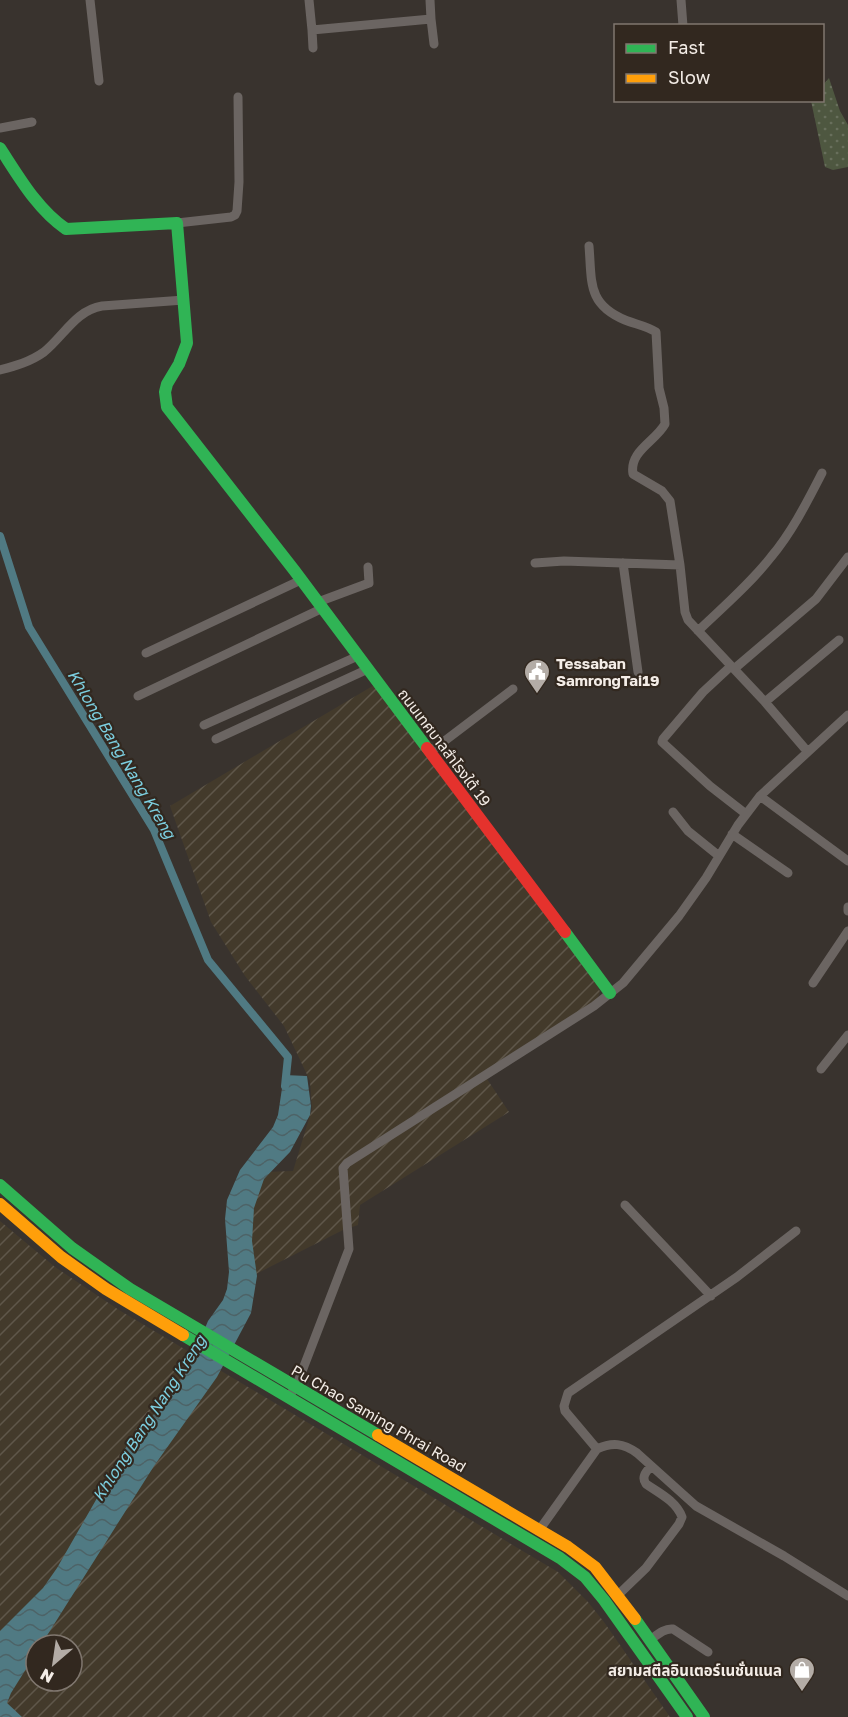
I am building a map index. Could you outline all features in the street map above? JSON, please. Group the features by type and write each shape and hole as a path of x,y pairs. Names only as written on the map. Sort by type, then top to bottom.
{"main road":[{"path":"0,148 27,187 51,216 66,229 177,223"},
{"name":"ถนนเทศบาลสำโรงใต้ 19","path":"177,223 187,343 184,354 167,384 165,392 167,407 430,752 617,988"},
{"name":"Pu Chao Saming Phrai Road","path":"0,1185 80,1255 165,1318"},
{"name":"Pu Chao Saming Phrai Road","path":"0,1204 79,1270 292,1392 560,1558 585,1577 604,1600 687,1717"},
{"name":"Pu Chao Saming Phrai Road","path":"292,1392 540,1529 595,1567 618,1595 704,1717"}],"street":[{"path":"90,0 99,81"},
{"path":"309,0 313,48"},
{"path":"430,0 434,44"},
{"path":"681,0 683,24"},
{"path":"312,30 431,19"},
{"path":"177,223 231,217 237,212 238,97"},
{"path":"0,128 32,122"},
{"path":"589,246 594,294 600,303 624,319 656,332 659,387 665,424 637,455 632,468 633,474 662,491 670,501 686,616 765,702 807,752"},
{"path":"0,370 29,361 45,351 90,309 102,306 184,300"},
{"path":"699,631 759,572 772,556 804,507 822,473"},
{"path":"746,814 710,786 662,742 663,739 704,692 816,599 848,557"},
{"path":"535,563 564,561 680,565"},
{"path":"623,563 638,672"},
{"path":"138,696 369,583 368,567"},
{"path":"146,653 301,580"},
{"path":"765,702 839,640"},
{"path":"204,725 358,656"},
{"path":"216,739 368,669"},
{"path":"430,752 513,689"},
{"path":"292,1392 349,1249 343,1168 347,1162 594,1006 617,988 683,910 732,834 760,796 848,716"},
{"path":"760,796 848,861"},
{"path":"673,812 688,831 719,856"},
{"path":"732,834 788,873"},
{"path":"813,983 848,931"},
{"path":"821,1069 848,1035"},
{"path":"625,1205 711,1296"},
{"path":"597,1449 565,1412 564,1401 568,1393 711,1296 796,1231"},
{"path":"540,1529 597,1449 607,1444 619,1444 630,1448 696,1506 784,1556 848,1596"},
{"path":"618,1595 646,1568 682,1517 680,1510 672,1502 646,1484 644,1475 651,1466"},
{"path":"650,1640 662,1631 673,1629 708,1652"}],"shaded area":[{"path":"376,684 596,980 600,992 597,1000 487,1079 509,1112 360,1205 358,1225 343,1230 252,1276 251,1202 264,1172 293,1171 312,1109 310,1081 284,1026 245,976 211,922 170,806"},
{"path":"0,1221 55,1267 119,1310 558,1572 604,1622 670,1717 0,1717"}],"green space":[{"path":"829,78 840,111 848,125 848,167 833,170 825,167 811,102 824,102 824,84"}],"water":[{"path":"284,1075 307,1076 310,1115 290,1152 264,1179 254,1208 252,1241 257,1276 251,1313 217,1377 154,1466 49,1633 24,1633 24,1672 7,1703 22,1717 0,1717 0,1631 43,1588 57,1568 136,1430 160,1409 187,1371 208,1321 223,1300 227,1289 229,1272 225,1219 227,1200 240,1170 273,1127 278,1115"}],"waterway":[{"name":"Khlong Bang Nang Kreng","path":"0,536 29,627 154,830 208,960 288,1057 285,1086"}],"traffic: fast":[{"path":"0,148 37,202 66,229 177,223 187,343 179,364 167,384 165,392 167,407 294,570 427,748"},
{"path":"565,932 610,993"},
{"path":"0,1185 72,1248 130,1289 378,1435"},
{"path":"183,1335 560,1558 585,1577 604,1600 687,1717"},
{"path":"635,1619 704,1717"}],"traffic: slow":[{"path":"0,1204 61,1257 106,1289 183,1335"},
{"path":"378,1435 568,1547 595,1567 635,1619"}],"traffic: jam":[{"path":"427,748 565,932"}],"place":[{"name":"Tessaban SamrongTai19","path":"537,695"},
{"name":"สยามสตีลอินเตอร์เนชั่นแนล","path":"802,1693"}]}
